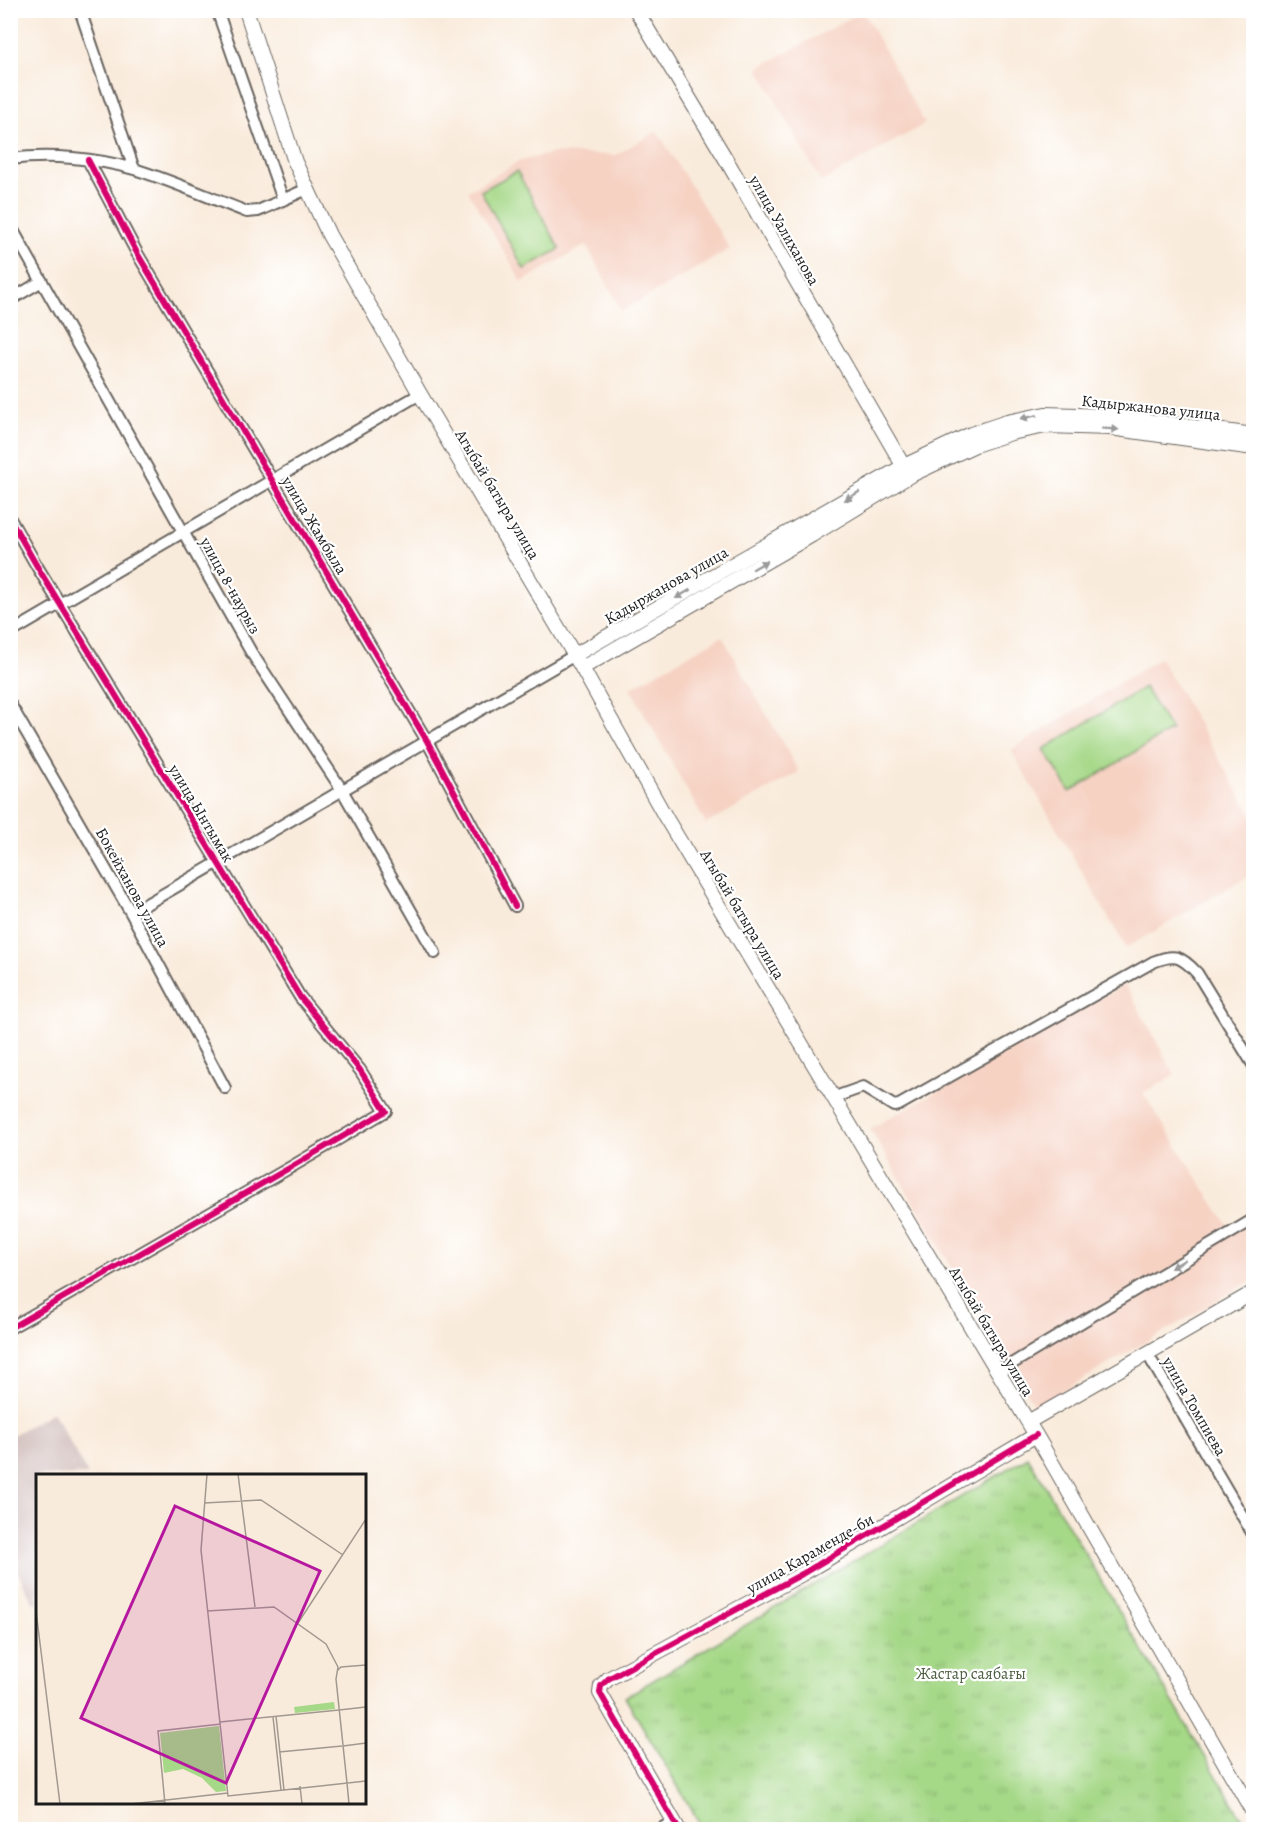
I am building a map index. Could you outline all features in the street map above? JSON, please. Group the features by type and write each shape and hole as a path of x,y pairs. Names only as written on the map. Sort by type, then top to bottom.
{"main road":[{"name":"Агыбай батыра улица","path":"246,10 295,162 329,234 420,394 575,655 666,818 1036,1435 1254,1814"},
{"name":"улица Уалиханова","path":"636,10 727,161 906,471"},
{"name":"Кадыржанова улица","path":"575,655 971,434 1007,422 1045,414 1110,416 1254,435"},
{"name":"Кадыржанова улица","path":"582,668 812,535 906,471 1011,433 1046,426 1110,428 1254,448"},
{"path":"1028,1422 1254,1292"},
{"name":"улица Караменде-би","path":"676,1825 600,1693 601,1686 608,1679 802,1574 1036,1435"}],"street":[{"path":"80,10 134,169"},
{"path":"217,10 284,200"},
{"path":"10,159 31,156 88,160 134,169 247,212 258,211 307,189"},
{"name":"улица Жамбыла","path":"88,160 137,253 428,741 515,906"},
{"name":"улица 8-наурыз","path":"10,225 251,652 342,790 435,953"},
{"path":"10,300 42,281"},
{"path":"10,633 420,394"},
{"name":"улица Ынтымак","path":"10,519 300,997 360,1070 386,1111 10,1328"},
{"name":"Кадыржанова улица","path":"132,913 575,655"},
{"name":"Бокейханова улица","path":"10,704 132,913 225,1088"},
{"path":"835,1097 863,1088 894,1106 899,1105 1153,962 1172,956 1186,962 1197,973 1254,1066"},
{"path":"998,1372 1254,1219"},
{"name":"улица Томпиева","path":"1147,1353 1254,1536"},
{"path":"659,1830 676,1825"}],"shaded area":[{"path":"863,11 925,124 821,182 758,68"},
{"path":"657,131 730,249 622,311 586,245 522,282 468,191 520,161 553,153 616,155"},
{"path":"722,636 799,772 706,824 630,688"},
{"path":"1160,658 1253,817 1253,873 1126,948 1011,750"},
{"path":"1125,984 1175,1075 1143,1093 1229,1227 1253,1213 1253,1280 1035,1407 870,1129"},
{"path":"53,1412 87,1474 36,1474 36,1603 34,1604 11,1560 11,1436"}],"green space":[{"path":"517,171 560,249 524,269 481,191"},
{"path":"1144,687 1171,730 1070,792 1044,749"},
{"name":"Жастар саябағы","path":"1028,1457 1248,1829 703,1829 625,1697"}],"cycle path":[{"path":"88,160 137,253 427,741 515,906"},
{"path":"10,519 300,997 360,1070 386,1111 10,1328"},
{"path":"679,1830 600,1693 601,1686 608,1679 802,1574 1036,1435"}]}
